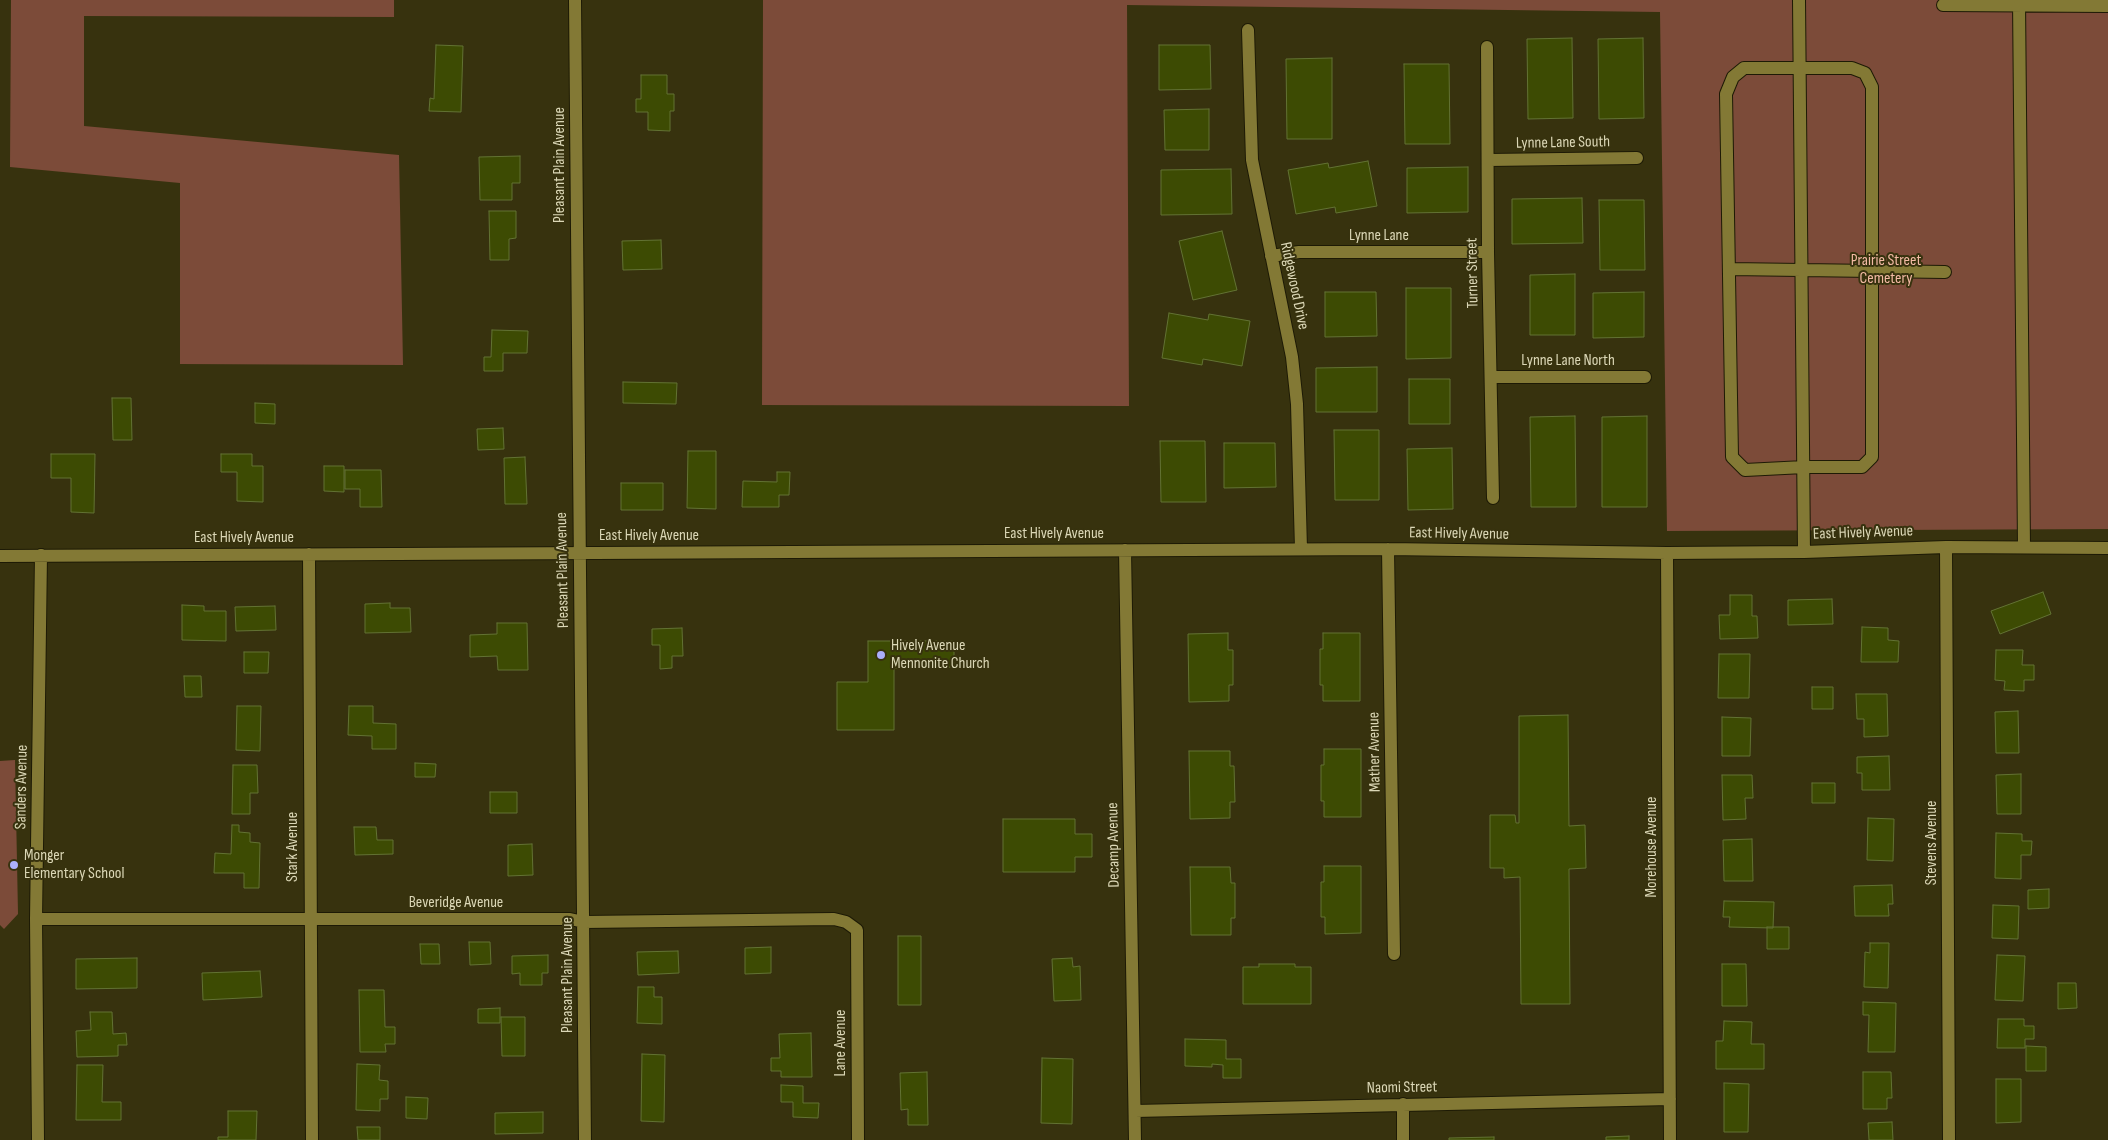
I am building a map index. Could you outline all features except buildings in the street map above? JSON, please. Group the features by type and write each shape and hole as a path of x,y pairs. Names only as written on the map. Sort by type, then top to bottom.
{"street":[{"name":"Pleasant Plain Avenue","path":"575,0 585,1140"},
{"path":"1799,0 1804,552"},
{"path":"2020,4 2024,547"},
{"path":"1943,6 2020,4 2108,6"},
{"name":"Ridgewood Drive","path":"1248,30 1252,160 1292,357 1296,404 1301,549"},
{"name":"Turner Street","path":"1487,47 1488,252 1493,498"},
{"path":"1744,68 1799,68 1852,68 1865,73 1872,87 1870,270 1872,456 1862,467 1745,470 1732,457 1726,94 1733,77 1744,68"},
{"name":"Lynne Lane South","path":"1489,160 1637,158"},
{"name":"Lynne Lane","path":"1271,256 1299,252 1488,252"},
{"path":"1730,269 1945,272"},
{"name":"Lynne Lane North","path":"1492,377 1645,377"},
{"name":"East Hively Avenue","path":"0,556 1301,549 1667,553 1804,552 1946,547 2108,548"},
{"name":"Stevens Avenue","path":"1946,547 1949,1140"},
{"name":"Mather Avenue","path":"1388,549 1394,954"},
{"name":"Decamp Avenue","path":"1125,550 1135,1140"},
{"name":"Morehouse Avenue","path":"1667,553 1670,1140"},
{"name":"Stark Avenue","path":"310,554 312,1140"},
{"name":"Sanders Avenue","path":"38,1140 36,919 41,555"},
{"name":"Beveridge Avenue","path":"36,919 570,919 584,922 834,919 846,922 857,930 858,946"},
{"name":"Lane Avenue","path":"858,946 858,1140"},
{"name":"Naomi Street","path":"1135,1111 1670,1099"},
{"path":"1403,1104 1403,1140"}],"green space":[{"path":"11,0 394,0 394,17 84,16 84,126 399,155 403,365 180,364 180,183 10,167"},
{"name":"Prairie Street Cemetery","path":"763,0 2108,0 2108,529 1667,531 1660,12 1127,5 1129,406 762,405"},
{"path":"15,760 18,914 4,929 0,925 0,761"}],"place":[{"name":"Hively Avenue Mennonite Church","path":"881,655"},
{"name":"Monger Elementary School","path":"14,865"}]}
